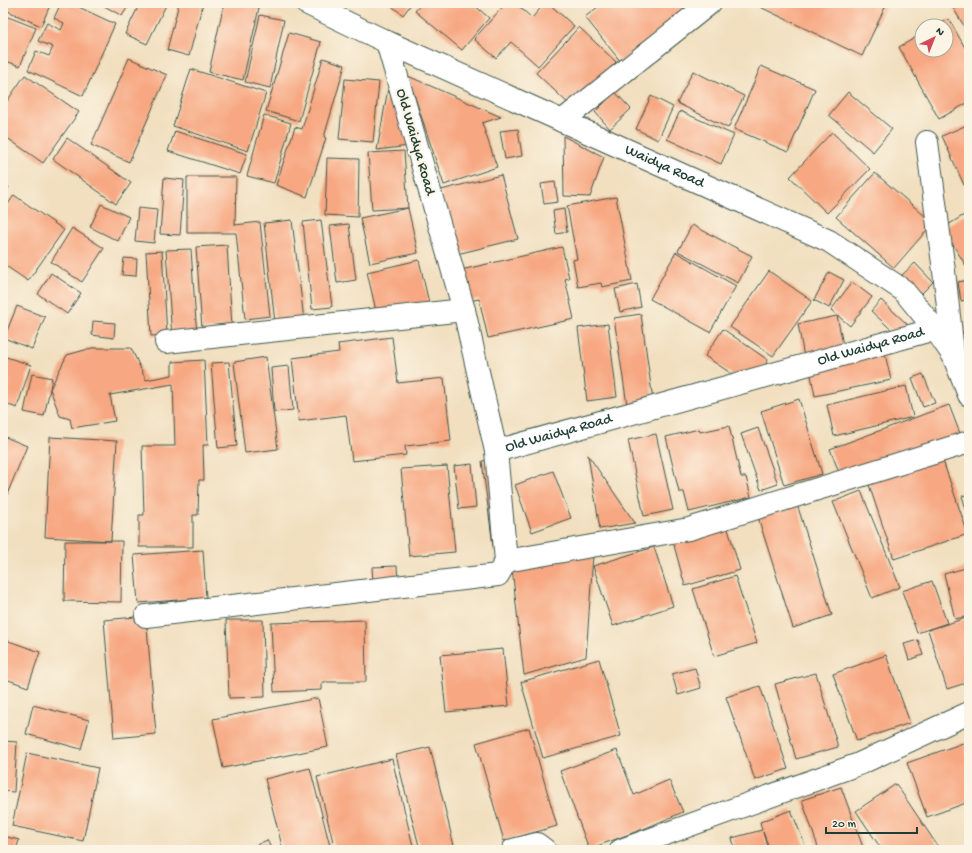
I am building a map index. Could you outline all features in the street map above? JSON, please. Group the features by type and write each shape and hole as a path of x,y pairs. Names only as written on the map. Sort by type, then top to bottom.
{"street":[{"name":"Waidya Road","path":"306,3 387,42 829,242 903,290 935,329 953,356 969,395"},
{"path":"562,121 710,3"},
{"name":"Old Waidya Road","path":"387,42 464,310 496,451 935,329"},
{"path":"927,142 944,271 953,356"},
{"path":"166,342 464,310"},
{"path":"506,561 689,529 969,442"},
{"path":"146,616 498,575 506,561 496,451"},
{"path":"621,850 859,764 969,713"},
{"path":"513,850 537,844 545,850"}],"building":[{"path":"3,3 51,3 41,26 3,9"},
{"path":"61,3 70,3 115,24 83,96 28,70 36,51 49,56 53,47 38,41 47,23 61,30 64,23 54,18"},
{"path":"99,3 130,3 122,16"},
{"path":"140,3 167,3 147,44 125,34"},
{"path":"179,3 203,3 189,56 167,50"},
{"path":"224,3 260,3 243,80 209,72"},
{"path":"388,3 412,3 403,15"},
{"path":"422,3 472,3 489,18 462,50 415,11"},
{"path":"506,3 515,3 532,18 545,3 548,3 574,26 538,66 511,42 496,58 474,39"},
{"path":"603,3 679,3 685,10 621,62 585,17"},
{"path":"752,3 887,3 862,56"},
{"path":"950,3 969,3 969,34"},
{"path":"3,15 36,28 20,66 3,60"},
{"path":"260,15 284,20 270,88 245,82"},
{"path":"579,27 616,62 573,108 536,73"},
{"path":"954,28 969,55 969,102 939,119 899,47 914,39 914,58 954,58"},
{"path":"289,33 321,42 299,121 266,111"},
{"path":"129,58 167,75 129,162 91,145"},
{"path":"323,58 345,65 324,137 326,138 307,197 276,185 295,127 302,129"},
{"path":"761,66 815,89 788,152 734,129"},
{"path":"191,69 266,93 248,151 173,126"},
{"path":"693,71 744,96 728,128 677,103"},
{"path":"25,75 79,112 43,163 3,135 3,107"},
{"path":"408,76 501,117 482,123 497,167 444,185"},
{"path":"345,79 379,82 373,142 339,139"},
{"path":"389,83 409,146 377,150"},
{"path":"615,92 631,109 610,129 595,112"},
{"path":"848,92 892,129 873,152 829,115"},
{"path":"651,96 673,107 658,140 636,129"},
{"path":"680,111 734,135 721,164 667,139"},
{"path":"264,115 291,123 274,183 247,176"},
{"path":"969,124 969,183 964,185 942,136"},
{"path":"518,129 522,156 505,159 500,131"},
{"path":"175,131 247,154 240,174 168,151"},
{"path":"832,132 870,169 827,213 790,177"},
{"path":"563,136 604,157 590,197 564,196"},
{"path":"67,138 131,183 116,204 53,159"},
{"path":"404,151 408,208 372,210 368,153"},
{"path":"327,158 359,159 358,217 325,215"},
{"path":"875,173 933,223 894,268 836,217"},
{"path":"501,175 518,239 457,254 441,190"},
{"path":"187,177 236,177 235,225 260,222 270,316 245,319 236,233 187,233"},
{"path":"164,178 184,180 180,235 160,234"},
{"path":"555,182 558,202 544,204 541,184"},
{"path":"3,183 9,187 3,195"},
{"path":"14,195 64,230 28,281 3,264 3,212"},
{"path":"616,197 632,281 602,287 601,283 578,287 573,260 577,259 567,206"},
{"path":"101,204 129,217 118,241 90,227"},
{"path":"138,208 157,210 154,243 135,241"},
{"path":"408,208 418,253 370,263 360,218"},
{"path":"564,209 567,232 556,234 553,211"},
{"path":"969,212 969,271 943,228"},
{"path":"292,220 304,320 275,323 264,223"},
{"path":"321,220 332,307 312,309 303,222"},
{"path":"349,224 356,280 337,283 330,226"},
{"path":"692,225 752,256 738,283 678,251"},
{"path":"72,228 104,248 82,282 51,262"},
{"path":"227,245 232,327 202,329 196,247"},
{"path":"562,247 569,278 565,279 574,319 488,338 479,299 469,301 461,270"},
{"path":"191,249 197,337 172,338 166,250"},
{"path":"162,251 167,335 151,336 146,252"},
{"path":"676,252 736,286 710,332 650,299"},
{"path":"124,258 137,259 136,276 122,275"},
{"path":"419,260 429,303 377,315 367,272"},
{"path":"915,263 933,282 921,294 902,275"},
{"path":"769,271 812,301 773,356 730,327"},
{"path":"829,272 844,280 829,308 814,300"},
{"path":"51,273 81,293 67,314 38,294"},
{"path":"969,280 969,299 961,301 958,282"},
{"path":"852,282 872,297 850,326 831,310"},
{"path":"637,284 641,307 620,312 615,289"},
{"path":"881,300 907,324 897,335 871,311"},
{"path":"17,306 45,317 32,349 4,338"},
{"path":"641,314 653,401 627,405 614,318"},
{"path":"837,316 844,349 804,357 798,324"},
{"path":"93,321 115,323 114,338 92,335"},
{"path":"969,323 969,349 958,342"},
{"path":"608,324 617,397 587,401 578,328"},
{"path":"723,329 768,360 750,386 705,356"},
{"path":"392,337 398,383 444,378 451,441 405,446 406,455 352,461 346,415 299,421 292,358 339,352 338,344"},
{"path":"92,348 131,348 146,380 172,375 172,362 204,360 208,445 203,445 204,480 199,480 198,515 193,515 193,547 139,547 139,515 144,515 142,446 175,446 173,384 110,395 115,421 72,428 70,419 60,416 50,389 67,355"},
{"path":"885,354 891,380 815,396 810,370"},
{"path":"3,356 31,365 17,408 3,403"},
{"path":"266,357 278,449 245,453 234,362"},
{"path":"229,362 237,446 218,448 211,363"},
{"path":"289,366 293,410 274,412 271,368"},
{"path":"32,374 52,378 44,416 24,412"},
{"path":"923,374 935,403 923,407 912,378"},
{"path":"906,386 913,417 834,436 827,405"},
{"path":"799,399 822,474 784,485 761,411"},
{"path":"949,405 961,436 842,480 830,449"},
{"path":"729,426 741,477 746,477 751,497 689,512 684,492 679,492 666,437 699,429 700,432"},
{"path":"758,428 778,484 761,490 741,434"},
{"path":"656,434 673,510 644,516 628,440"},
{"path":"3,436 27,446 3,504"},
{"path":"50,437 117,441 111,541 45,537"},
{"path":"588,455 635,523 600,529"},
{"path":"941,455 968,534 894,559 867,479"},
{"path":"492,460 503,544 493,546 482,461"},
{"path":"472,464 476,507 459,509 454,466"},
{"path":"447,466 455,552 409,556 401,469"},
{"path":"553,471 571,518 532,532 515,485"},
{"path":"861,491 900,587 872,598 833,502"},
{"path":"969,494 969,519 962,496"},
{"path":"796,501 832,615 793,628 757,514"},
{"path":"726,522 740,570 685,586 672,538"},
{"path":"65,541 122,541 121,602 64,601"},
{"path":"654,547 673,606 613,626 593,566"},
{"path":"203,550 206,598 138,603 134,555"},
{"path":"593,555 586,657 524,675 512,568"},
{"path":"397,566 398,583 373,583 372,567"},
{"path":"969,567 969,616 955,619 944,574"},
{"path":"735,576 757,643 714,656 693,589"},
{"path":"932,581 947,623 917,633 902,591"},
{"path":"146,616 156,734 114,738 104,620"},
{"path":"969,617 969,682 947,689 928,630"},
{"path":"226,620 263,620 265,697 229,698"},
{"path":"365,620 366,682 322,682 322,690 274,692 271,623"},
{"path":"3,639 40,652 28,687 3,678"},
{"path":"918,640 923,655 909,660 904,644"},
{"path":"503,649 509,706 446,712 440,655"},
{"path":"886,655 910,723 857,741 833,674"},
{"path":"599,659 621,736 543,758 521,682"},
{"path":"695,668 701,688 678,695 672,674"},
{"path":"816,673 838,747 796,759 775,684"},
{"path":"760,686 788,769 755,780 726,697"},
{"path":"318,698 328,747 223,768 213,719"},
{"path":"33,705 89,720 81,749 26,734"},
{"path":"529,728 557,826 504,841 476,743"},
{"path":"3,741 17,742 14,792 3,791"},
{"path":"963,743 969,759 969,802 927,817 907,763"},
{"path":"430,747 455,850 420,850 396,755"},
{"path":"617,750 634,795 669,780 683,812 646,828 589,849 560,771"},
{"path":"27,753 98,768 83,841 12,826"},
{"path":"392,759 414,850 335,850 317,777"},
{"path":"310,768 331,850 283,850 265,779"},
{"path":"896,784 939,848 937,850 882,850 856,811"},
{"path":"841,787 864,850 819,850 802,800"},
{"path":"791,810 807,850 770,850 763,832 768,850 735,850 732,838 762,830 760,822"},
{"path":"3,836 19,840 16,850 3,850"},
{"path":"267,840 272,850 246,850"}]}
